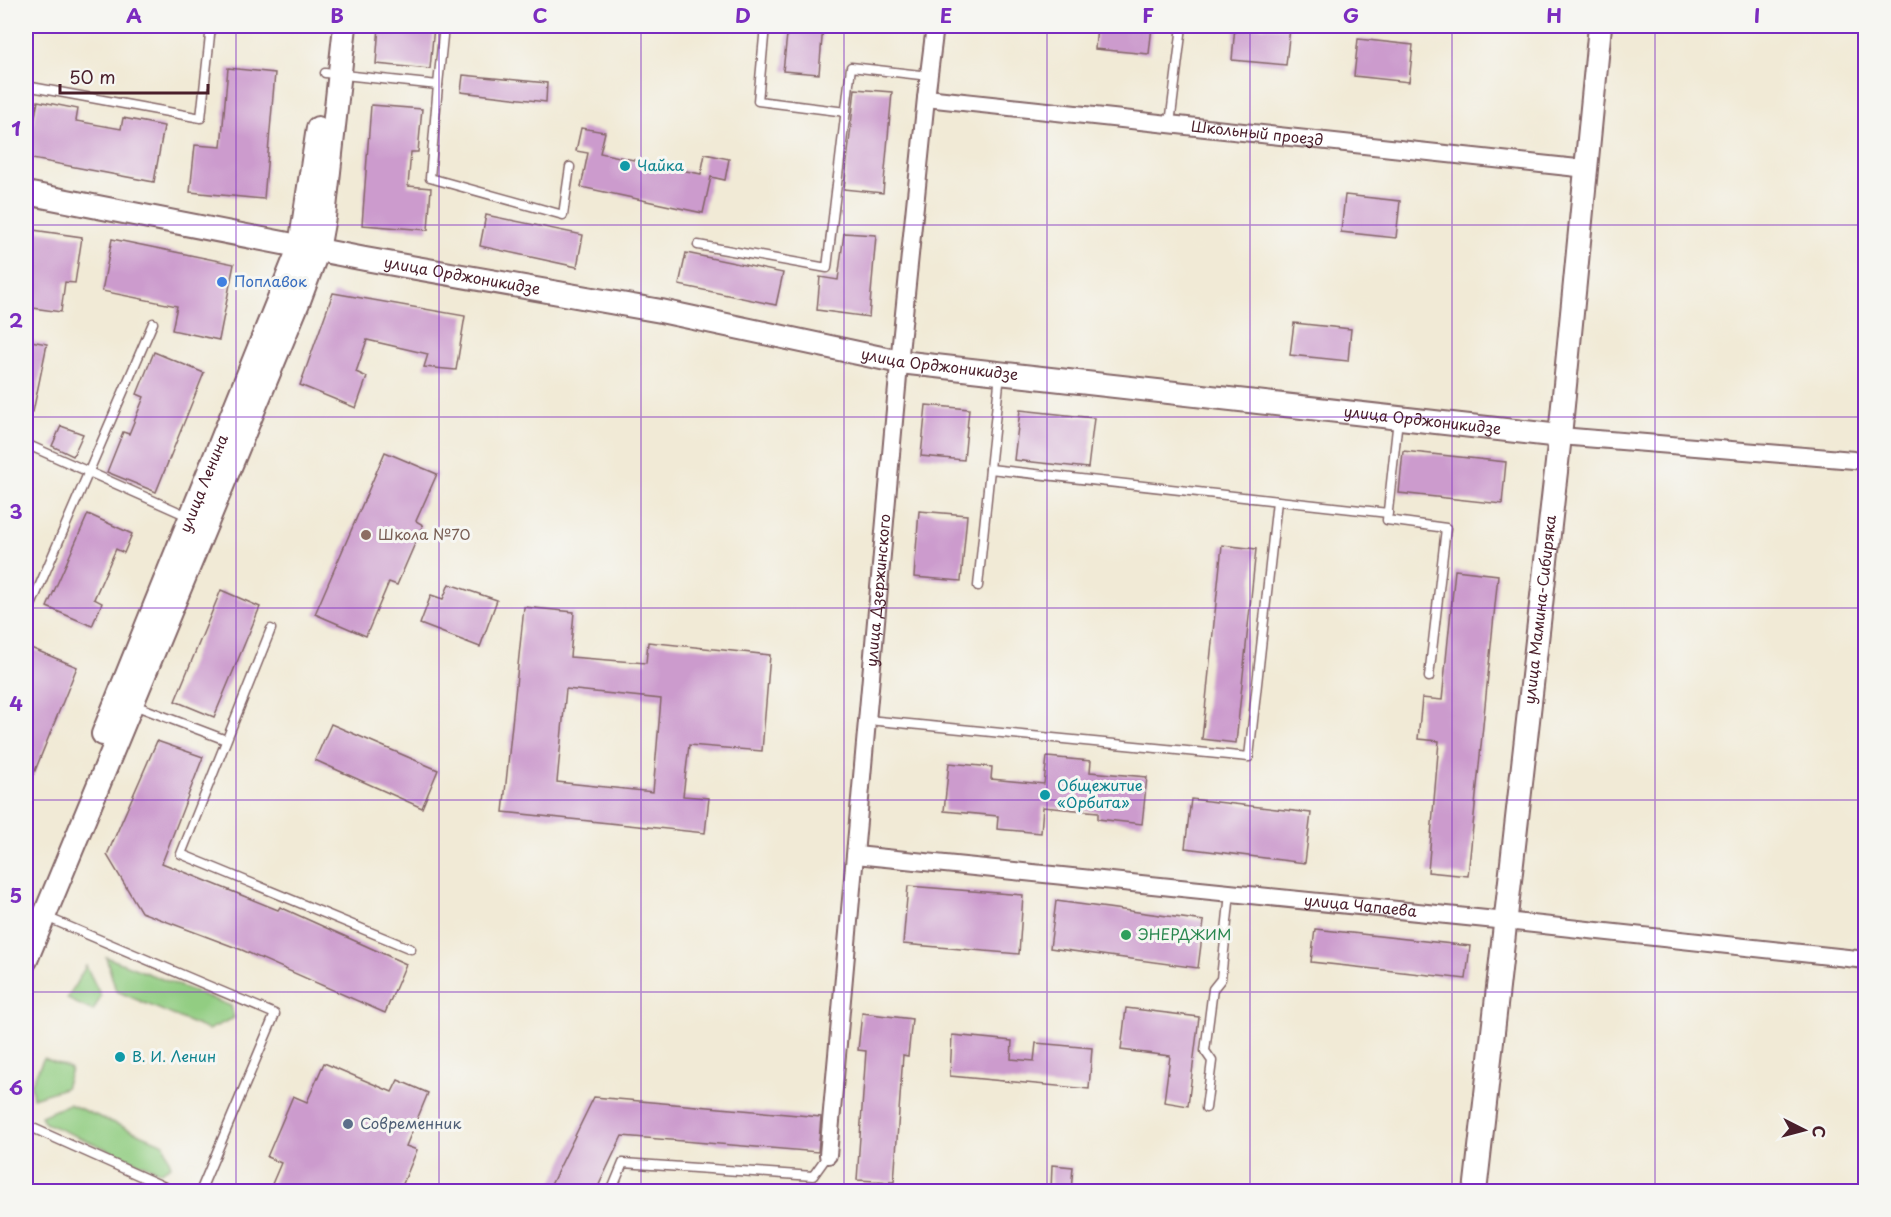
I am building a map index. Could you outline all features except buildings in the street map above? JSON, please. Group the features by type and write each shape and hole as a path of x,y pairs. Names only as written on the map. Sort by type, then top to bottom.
{"main road":[{"name":"улица Ленина","path":"26,960 34,918 125,702 309,248 314,158 332,73 330,26"},
{"path":"332,73 345,26"},
{"name":"улица Мамина-Сибиряка","path":"1475,1191 1560,436 1600,26"},
{"name":"улица Орджоникидзе","path":"26,193 309,248 661,311 900,362 1560,436"}],"street":[{"name":"улица Дзержинского","path":"828,1155 900,362 935,26"},
{"name":"Школьный проезд","path":"926,98 1587,169"},
{"name":"улица Орджоникидзе","path":"1560,436 1866,461"},
{"name":"улица Чапаева","path":"856,855 1866,960"}],"lane":[{"path":"26,86 201,118 211,26"},
{"path":"444,26 430,178 563,215 570,167"},
{"path":"765,26 758,101 846,112"},
{"path":"1170,124 1182,26"},
{"path":"698,244 827,268 851,67 928,76"},
{"path":"332,73 438,85"},
{"path":"26,617 153,323"},
{"path":"978,586 1000,374"},
{"path":"1398,418 1387,520 1446,528 1429,677"},
{"path":"26,444 198,521"},
{"path":"990,469 1388,513"},
{"path":"868,720 1249,757 1278,501"},
{"path":"271,629 181,854 411,949"},
{"path":"125,702 226,740"},
{"path":"1206,1108 1212,1061 1205,1052 1214,989 1221,979 1230,893"},
{"path":"34,918 66,926 275,1014 200,1191"},
{"path":"26,1125 176,1191"},
{"path":"611,1191 623,1162 813,1176 828,1155"}],"green space":[{"path":"106,957 231,1006 234,1018 208,1030 116,991"},
{"path":"86,966 101,996 93,1011 67,999"},
{"path":"44,1058 71,1069 65,1088 33,1098 31,1084"},
{"path":"69,1104 164,1144 171,1166 161,1172 45,1123 41,1116"}],"place":[{"name":"Чайка","path":"625,166"},
{"name":"Поплавок","path":"222,282"},
{"name":"Школа №70","path":"366,535"},
{"name":"Общежитие «Орбита»","path":"1045,795"},
{"name":"ЭНЕРДЖИМ","path":"1126,935"},
{"name":"В. И. Ленин","path":"120,1057"},
{"name":"Современник","path":"348,1124"}]}
